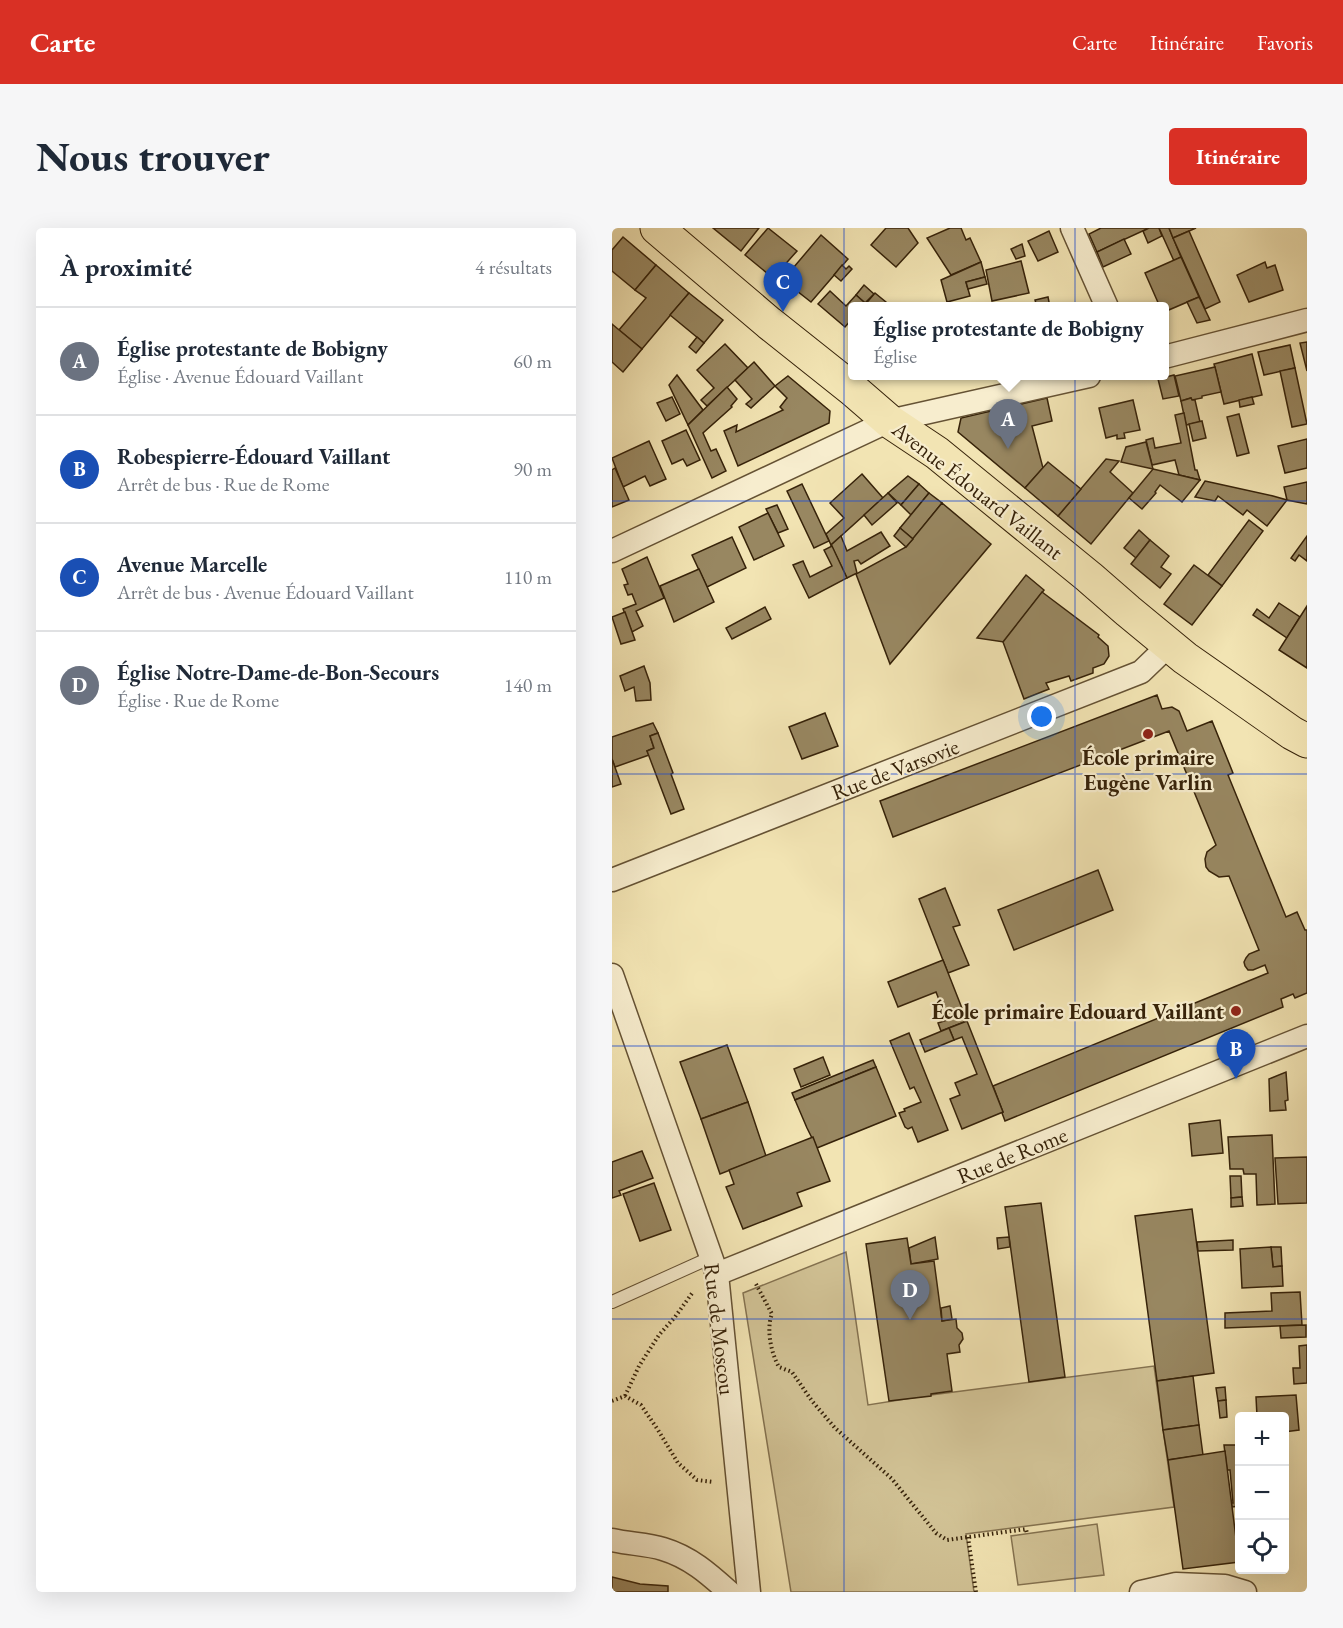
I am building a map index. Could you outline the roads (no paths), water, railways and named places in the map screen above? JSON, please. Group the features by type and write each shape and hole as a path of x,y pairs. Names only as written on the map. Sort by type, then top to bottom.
{"main road":[{"name":"Avenue Édouard Vaillant","path":"657,228 889,421 937,453 1169,645 1217,681 1307,741"}],"street":[{"path":"1072,228 1105,302"},
{"path":"1169,356 1307,320"},
{"path":"612,551 889,421 1067,380"},
{"name":"Rue de Varsovie","path":"612,880 1141,672 1169,645"},
{"name":"Rue de Moscou","path":"612,975 715,1265 749,1592"},
{"name":"Rue de Rome","path":"715,1265 744,1263 1307,1036"},
{"path":"612,1539 628,1544 663,1549 699,1565 729,1592"},
{"path":"1141,1592 1176,1584 1226,1586 1245,1592"}],"lane":[{"path":"612,1302 715,1265"}],"place":[{"name":"Avenue Marcelle","path":"783,312"},
{"name":"Église protestante de Bobigny","path":"1008,449"},
{"name":"École primaire Eugène Varlin","path":"1148,734"},
{"name":"École primaire Edouard Vaillant","path":"1236,1011"},
{"name":"Robespierre-Édouard Vaillant","path":"1236,1079"},
{"name":"Église Notre-Dame-de-Bon-Secours","path":"910,1320"}]}
